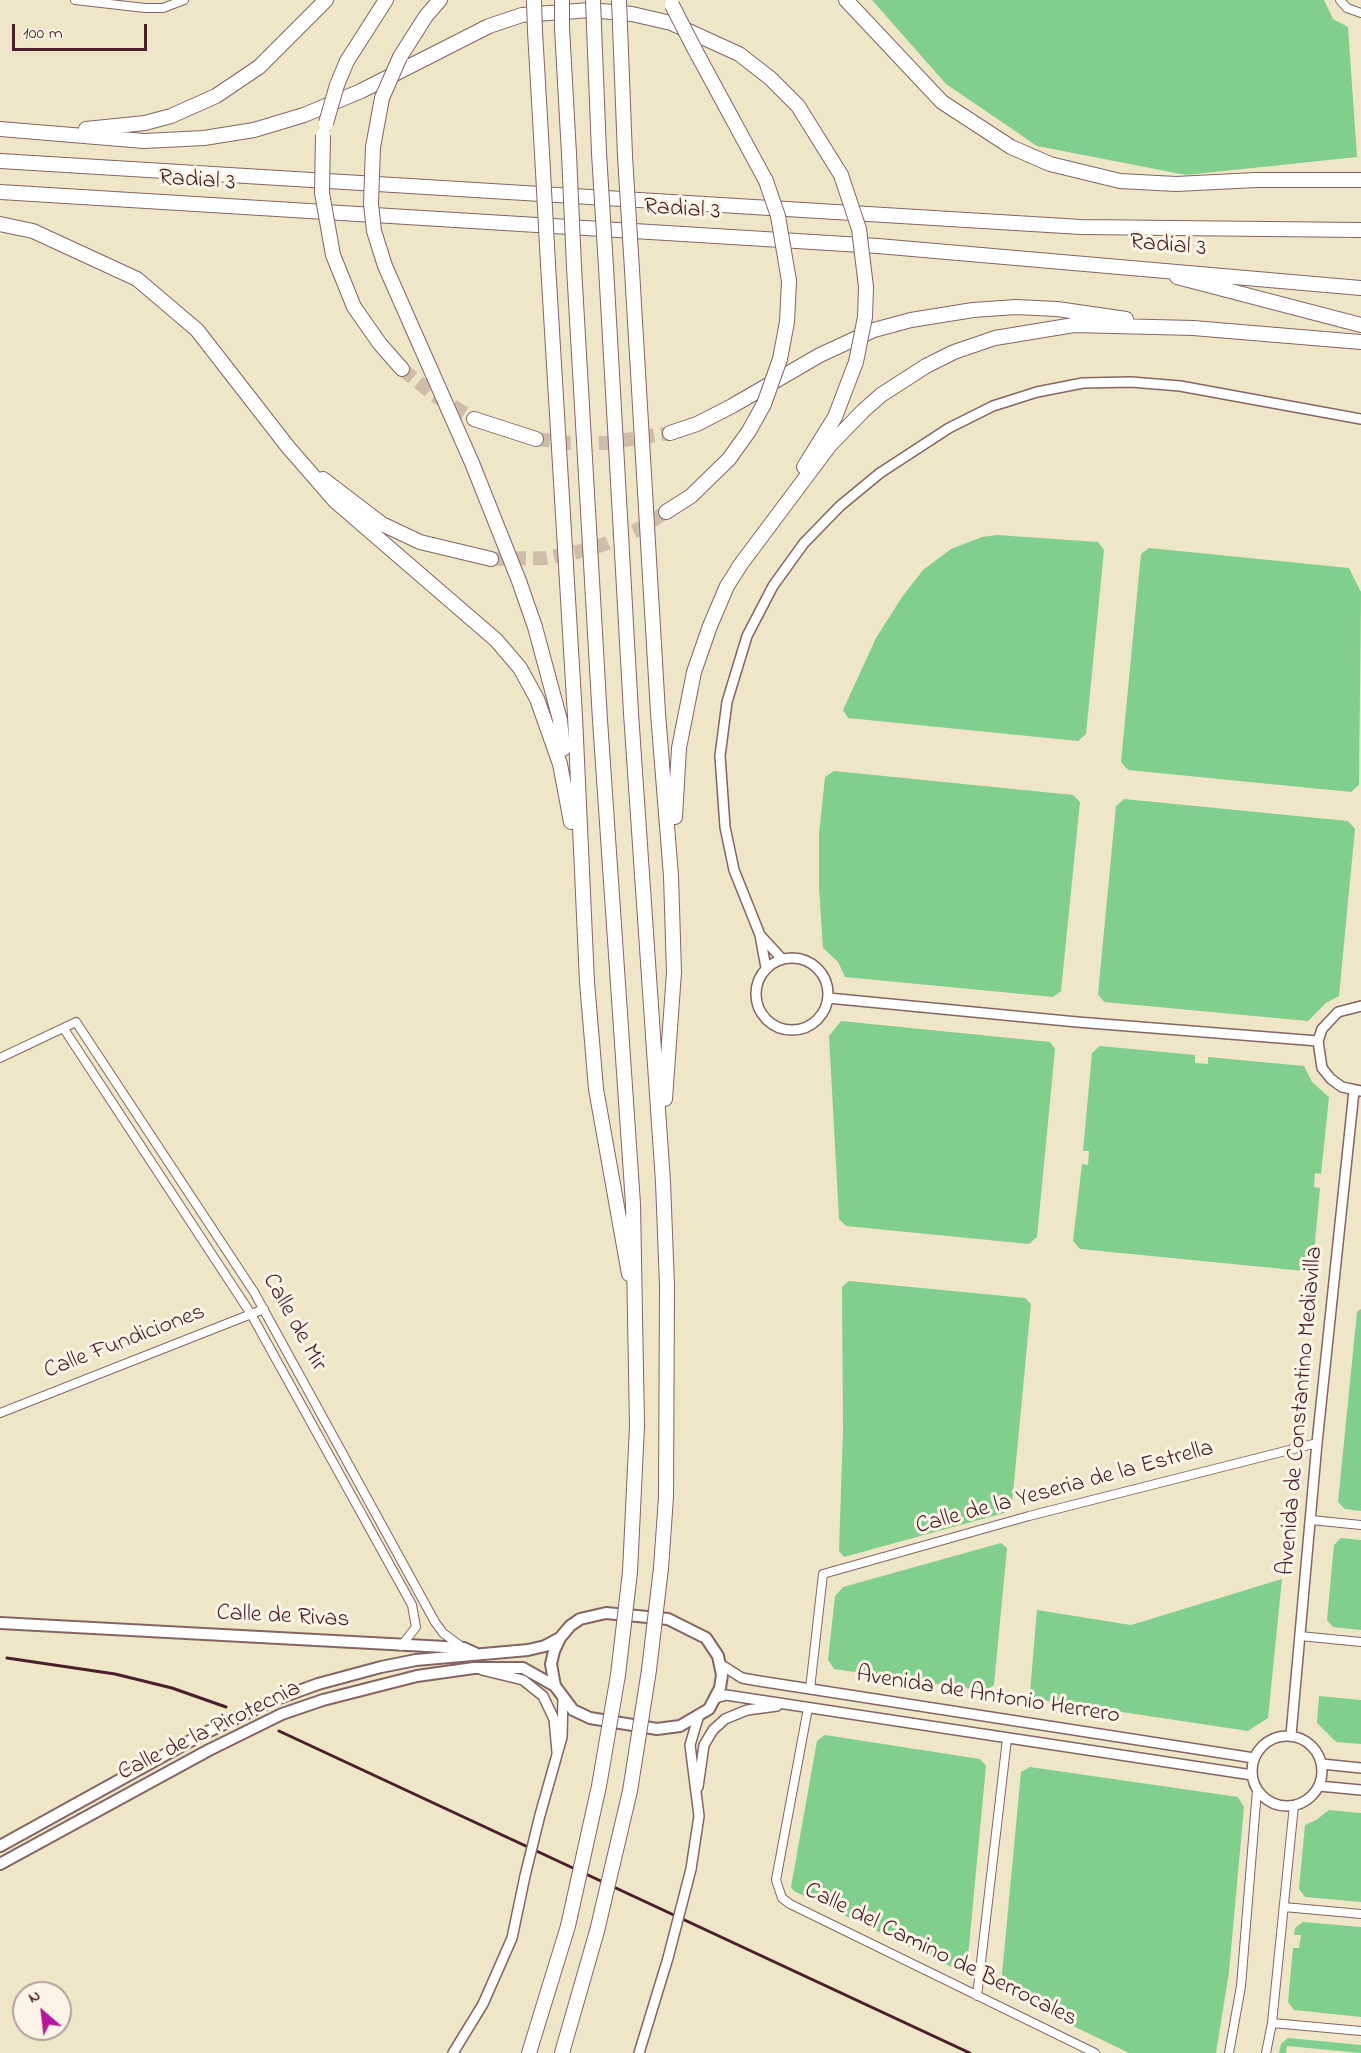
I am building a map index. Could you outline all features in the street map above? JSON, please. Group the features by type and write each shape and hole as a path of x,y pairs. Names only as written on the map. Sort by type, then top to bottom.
{"highway":[{"path":"57,133 145,123 203,103 259,67 326,0"},
{"path":"386,0 351,53 337,85 325,129 322,193 333,255 354,307 380,344 402,369"},
{"path":"440,0 426,16 400,57 382,98 373,147 371,204 374,231 385,266 472,463 535,627 560,720 584,932"},
{"path":"534,0 571,647 584,932 596,1089 627,1269 634,1286"},
{"path":"529,2053 568,1926 599,1786 618,1675 630,1572 637,1438 633,1204 599,708 574,267 562,0"},
{"path":"562,2053 597,1931 630,1791 649,1670 661,1568 666,1497 666,1285 660,1121 630,702 599,153 593,0"},
{"path":"620,0 625,156 658,713 671,876 674,972 666,1095 660,1121"},
{"path":"846,0 919,79 961,116 1011,147 1050,164 1120,182 1176,184 1256,180 1361,180"},
{"path":"856,0 888,36 919,79"},
{"path":"666,512 691,496 729,459 749,431 764,404 780,358 788,322 789,281 778,216 766,181 671,2"},
{"path":"0,129 162,140 204,138 254,130 304,115 361,91 452,44 522,15 591,10 632,14 671,23 739,54 770,78 798,106 841,175 859,230 866,287 865,317 856,362 835,417 738,568 710,626 694,672 685,713 675,791 671,876"},
{"name":"Radial 3","path":"0,161 1081,227 1361,230"},
{"name":"Radial 3","path":"0,192 878,246 1361,288"},
{"path":"0,224 33,231 137,279 197,330 288,447 334,501 475,621 520,668 537,699 551,733 571,822"},
{"path":"1137,267 1361,325"},
{"path":"670,433 697,424 831,350 874,330 911,320 973,310 1016,307 1057,309 1193,328 1361,342"},
{"path":"738,568 830,445 881,395 926,366 954,352 995,338 1052,328 1074,325 1193,328"},
{"path":"474,419 536,439"},
{"path":"288,447 382,524 420,542 491,559"}],"main road":[{"path":"606,1614 668,1619 706,1638 715,1650 720,1664 722,1675 716,1698 709,1709 698,1718 680,1726 657,1729 590,1718 573,1710 563,1700 555,1686 551,1664 560,1638 570,1626 592,1615 606,1614"},
{"name":"Calle de Rivas","path":"0,1623 464,1648 478,1654 528,1650 545,1646 560,1638"},
{"name":"Calle de la Pirotecnia","path":"0,1846 201,1735 274,1700 318,1684 381,1667 416,1660 478,1654"},
{"name":"Calle de la Pirotecnia","path":"0,1864 209,1750 282,1714 381,1684 474,1668 523,1668 534,1671 555,1686"}],"street":[{"path":"75,0 163,8 184,0"},
{"path":"1340,0 1347,8 1361,13"},
{"path":"766,969 760,936 734,870 725,827 720,756 727,702 747,636 773,586 804,543 840,506 879,473 949,428 993,406 1037,392 1083,384 1131,382 1180,386 1361,419"},
{"path":"760,936 782,959"},
{"path":"792,958 811,963 824,978 828,998 824,1010 810,1025 789,1030 772,1024 760,1011 756,993 761,976 766,969 782,959 792,958"},
{"path":"828,998 1077,1022 1318,1041"},
{"path":"1358,1091 1342,1087 1322,1068 1318,1041 1322,1029 1338,1012 1361,1006"},
{"name":"Calle de Mir","path":"401,1646 416,1627 412,1605 251,1314 64,1029 76,1022 264,1309 435,1622 443,1633 464,1648"},
{"path":"0,1058 64,1029"},
{"name":"Avenida de Constantino Mediavilla","path":"1291,1736 1317,1443 1358,1091"},
{"name":"Calle Fundiciones","path":"0,1413 264,1309"},
{"name":"Calle de la Yeseria de la Estrella","path":"810,1689 823,1574 1029,1516 1317,1443"},
{"path":"1311,1520 1361,1525"},
{"path":"1300,1636 1361,1642"},
{"name":"Avenida de Antonio Herrero","path":"720,1664 742,1678 1254,1758"},
{"path":"474,1668 523,1680 543,1696 554,1719 557,1752"},
{"name":"Avenida de Antonio Herrero","path":"716,1698 726,1695 1252,1775"},
{"path":"453,2053 483,2004 512,1938 540,1815 562,1737 563,1700"},
{"path":"697,1790 704,1745 713,1730 725,1719 747,1710 786,1705"},
{"name":"Calle del Camino de Berrocales","path":"808,1708 776,1880 778,1893 794,1906 1095,2053"},
{"path":"639,2053 692,1869 699,1816 690,1745 698,1718"},
{"path":"1229,2053 1241,1986 1257,1790 1252,1775 1254,1758 1269,1740 1291,1736 1311,1745 1322,1764 1319,1785 1313,1795 1294,1805 1276,1804 1257,1790"},
{"path":"977,1996 1007,1739"},
{"path":"1322,1764 1361,1768"},
{"path":"1319,1785 1361,1790"},
{"path":"1266,2053 1272,2024 1294,1805"},
{"path":"1284,1907 1361,1914"},
{"path":"1272,2024 1361,2031"}],"green space":[{"path":"872,0 1324,0 1333,19 1348,27 1357,157 1186,175 1037,146 946,84"},
{"path":"997,535 1098,542 1104,550 1086,734 1078,741 848,718 843,710 876,638 902,597 923,570 951,549 982,537"},
{"path":"1149,548 1349,568 1361,592 1359,785 1351,792 1128,770 1121,762 1141,554"},
{"path":"834,771 1073,795 1080,802 1061,991 1053,997 845,977 838,962 823,948 819,888 819,834 825,777"},
{"path":"1124,799 1348,821 1355,829 1339,996 1326,1003 1308,1021 1104,1002 1098,994 1116,806"},
{"path":"841,1021 1050,1042 1055,1049 1037,1237 1029,1244 846,1226 839,1219 829,1036"},
{"path":"1100,1046 1195,1055 1195,1063 1208,1064 1208,1057 1304,1066 1312,1082 1329,1097 1321,1174 1315,1173 1314,1187 1320,1188 1313,1264 1304,1271 1080,1249 1073,1241 1082,1164 1088,1165 1089,1151 1083,1151 1092,1053"},
{"path":"849,1281 1025,1298 1031,1304 1012,1504 1004,1513 844,1557 839,1551 843,1430 842,1287"},
{"path":"1361,1309 1361,1511 1345,1509 1338,1502 1357,1312"},
{"path":"1341,1538 1361,1540 1361,1630 1333,1627 1327,1620 1334,1545"},
{"path":"1001,1543 1007,1548 994,1685 986,1691 834,1669 828,1660 835,1596 843,1587"},
{"path":"1282,1579 1268,1718 1248,1731 1036,1699 1030,1692 1037,1610 1131,1625"},
{"path":"1319,1696 1361,1700 1361,1744 1336,1742 1317,1723"},
{"path":"825,1735 980,1759 986,1766 967,1967 960,1971 794,1891 791,1887 817,1741"},
{"path":"1030,1767 1238,1797 1244,1807 1229,1972 1216,2053 1129,2053 1007,1994 1001,1985 1021,1772"},
{"path":"1329,1810 1361,1813 1361,1902 1305,1897 1299,1889 1305,1825"},
{"path":"1303,1922 1361,1927 1361,2017 1294,2010 1288,2002 1293,1948 1299,1948 1301,1935 1294,1935 1295,1928"},
{"path":"1288,2038 1361,2045 1361,2053 1287,2046 1286,2053 1279,2053 1281,2044"}],"tunnel":[{"path":"402,369 434,395 474,419"},
{"path":"536,439 570,443 606,443 670,433"},
{"path":"491,559 545,558 577,552 605,544 637,530 666,512"}],"railway":[{"path":"7,1658 115,1674 172,1688 226,1707"},
{"path":"279,1731 970,2053"}]}
